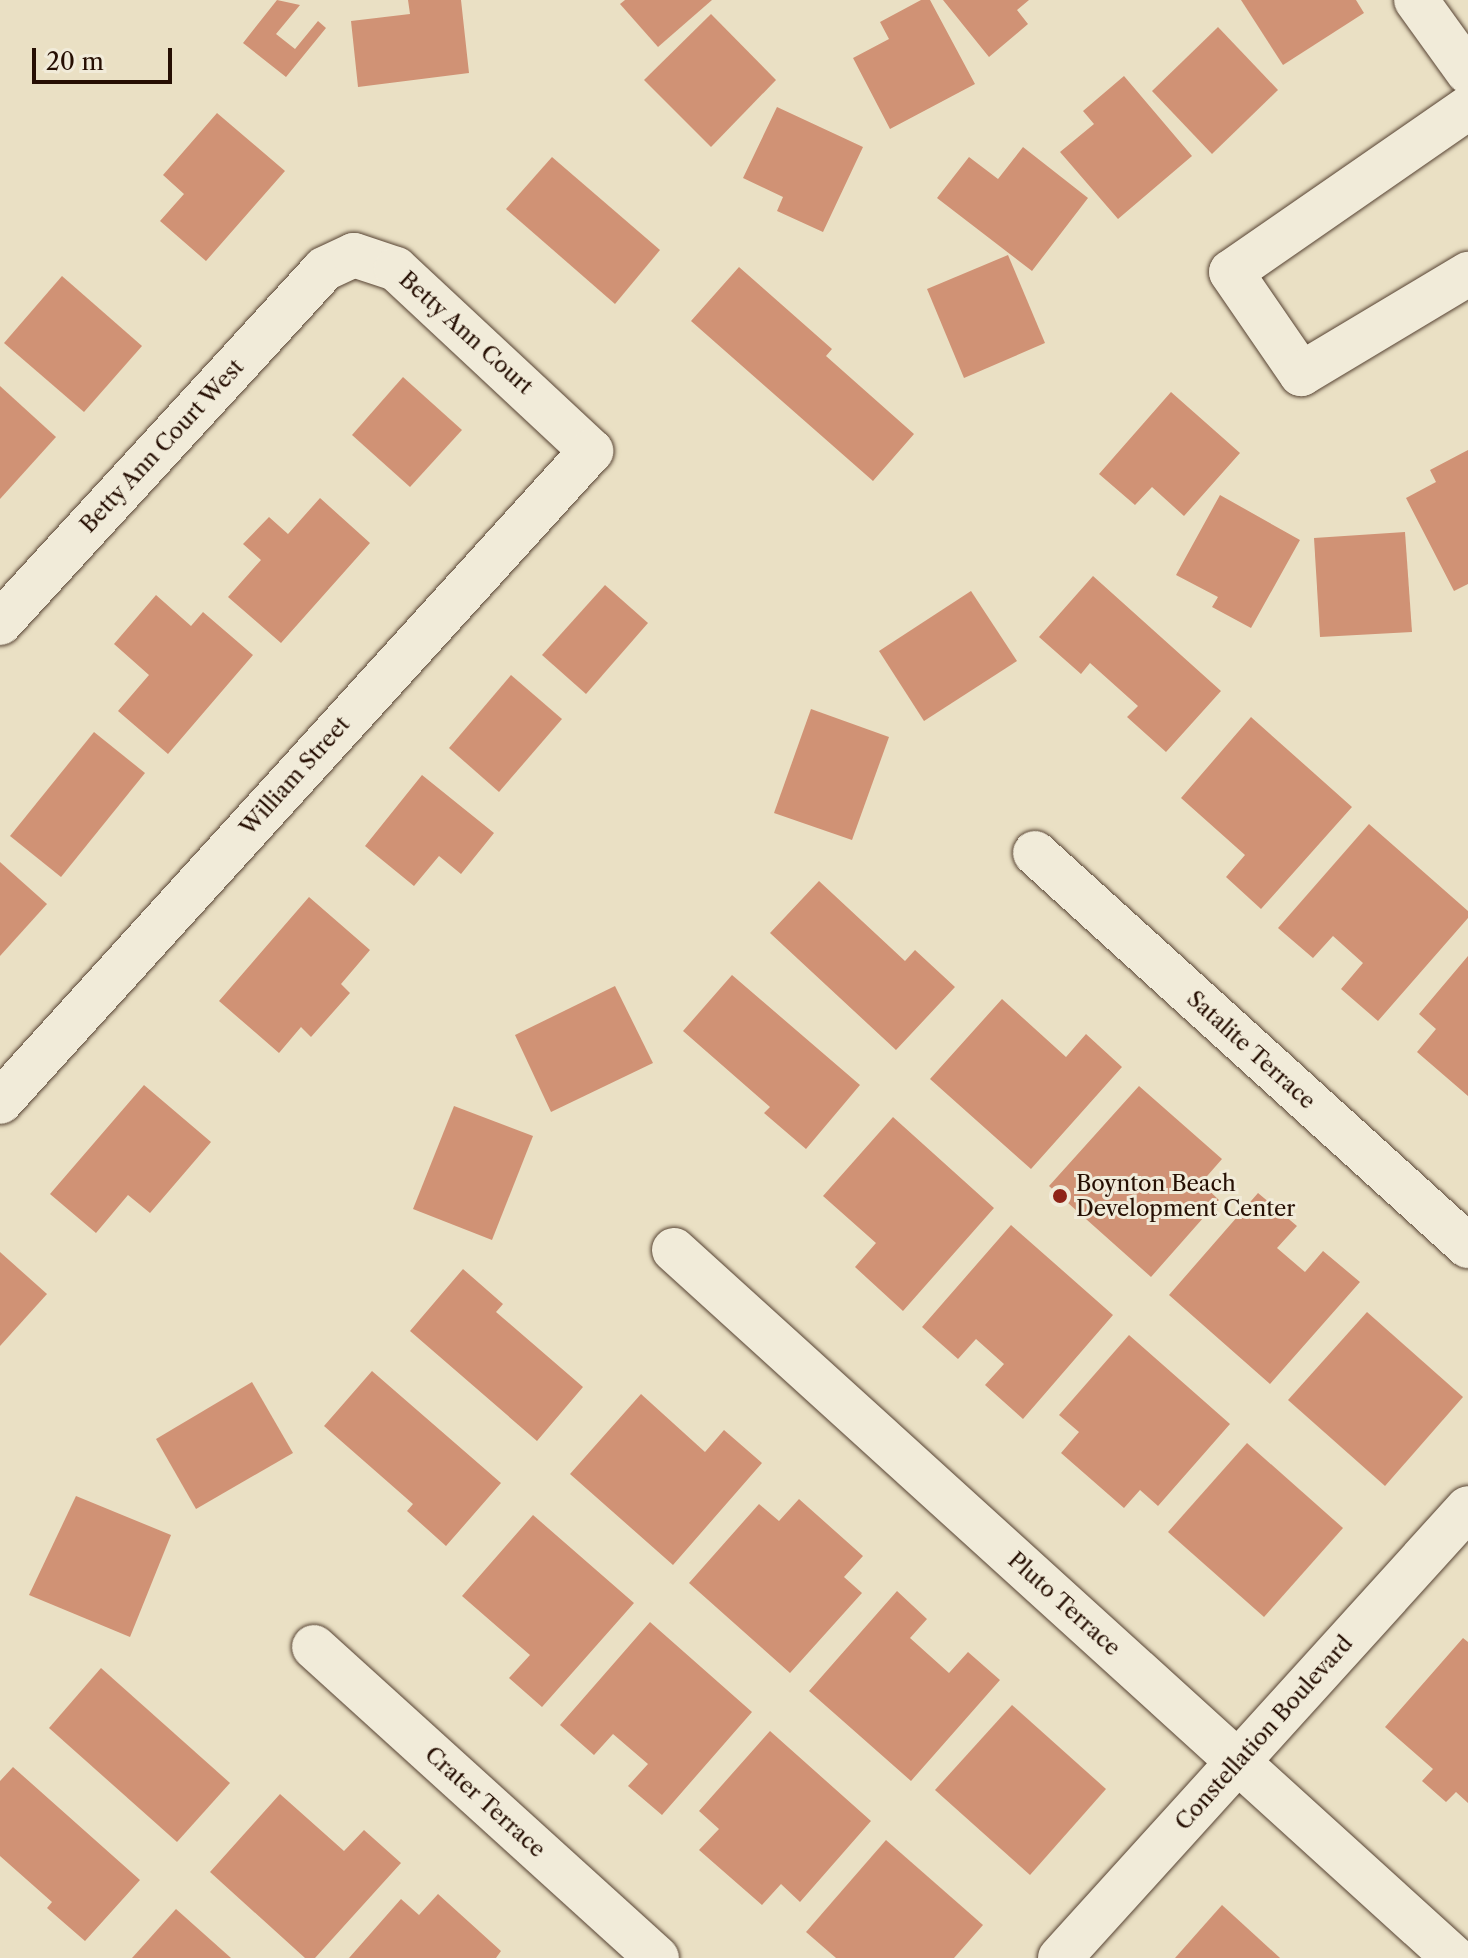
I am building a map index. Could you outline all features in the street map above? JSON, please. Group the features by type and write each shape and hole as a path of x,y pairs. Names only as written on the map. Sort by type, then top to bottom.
{"street":[{"path":"1416,0 1468,72"},
{"path":"1468,108 1231,272 1301,374 1468,274"},
{"name":"Betty Ann Court","path":"324,269 354,255 396,269 591,451"},
{"name":"Betty Ann Court West","path":"0,623 324,269"},
{"name":"William Street","path":"0,1102 591,451"},
{"name":"Satalite Terrace","path":"1035,853 1468,1246"},
{"name":"Pluto Terrace","path":"674,1250 1454,1958"},
{"name":"Constellation Boulevard","path":"1060,1958 1468,1508"},
{"name":"Crater Terrace","path":"314,1647 657,1958"}],"building":[{"path":"277,0 300,5 276,34 295,49 318,21 326,28 286,77 243,43"},
{"path":"408,0 461,0 469,73 358,87 351,21 410,14"},
{"path":"625,0 712,0 658,47 620,4"},
{"path":"921,0 930,0 975,84 890,129 853,58 889,39 880,22"},
{"path":"943,0 1029,0 1017,10 1028,24 989,57"},
{"path":"1241,0 1356,0 1364,13 1283,65"},
{"path":"711,14 776,80 711,147 644,80"},
{"path":"1218,27 1278,90 1212,154 1152,91"},
{"path":"1124,76 1192,156 1118,219 1060,152 1094,124 1083,111"},
{"path":"777,107 863,147 823,232 777,211 783,197 743,178"},
{"path":"217,113 285,171 206,261 160,221 184,194 163,175"},
{"path":"1023,147 1088,198 1032,271 937,198 969,157 998,179"},
{"path":"552,157 660,250 615,304 506,209"},
{"path":"1008,255 1045,343 964,378 927,289"},
{"path":"739,267 832,349 826,356 914,434 873,481 691,321"},
{"path":"62,276 142,346 84,412 4,343"},
{"path":"403,377 462,430 410,487 352,435"},
{"path":"0,386 56,437 0,499"},
{"path":"1171,392 1240,453 1184,516 1152,487 1135,505 1099,474"},
{"path":"1468,450 1468,584 1454,591 1406,498 1436,482 1430,470"},
{"path":"1220,495 1300,540 1251,628 1212,607 1218,597 1176,575"},
{"path":"320,498 370,543 281,643 228,597 261,560 243,544 269,517 288,534"},
{"path":"1405,532 1412,632 1320,637 1314,538"},
{"path":"1093,576 1221,691 1166,752 1127,717 1138,706 1090,663 1081,674 1039,637"},
{"path":"605,585 648,623 586,694 542,655"},
{"path":"971,591 1017,661 924,721 879,651"},
{"path":"156,595 191,626 203,612 253,655 168,754 118,711 149,675 114,644"},
{"path":"511,675 562,719 499,792 449,748"},
{"path":"811,709 889,737 852,840 774,813"},
{"path":"1251,717 1352,807 1261,909 1226,877 1245,855 1181,798"},
{"path":"94,732 145,773 61,877 10,836"},
{"path":"422,775 494,833 461,874 439,856 414,886 365,846"},
{"path":"1369,824 1468,911 1468,918 1378,1021 1341,989 1363,963 1333,936 1313,958 1278,928"},
{"path":"0,862 47,904 0,956"},
{"path":"819,881 905,961 915,950 955,987 896,1050 770,933"},
{"path":"309,897 370,950 341,984 350,993 311,1037 301,1027 279,1053 219,1001"},
{"path":"1468,956 1468,1096 1417,1052 1436,1029 1419,1014"},
{"path":"732,975 860,1085 806,1149 764,1113 770,1107 683,1031"},
{"path":"615,986 653,1063 551,1112 515,1035"},
{"path":"1002,999 1066,1057 1086,1034 1122,1067 1031,1169 930,1079"},
{"path":"144,1085 211,1142 150,1213 128,1195 96,1233 50,1194"},
{"path":"1139,1086 1222,1159 1201,1183 1219,1200 1151,1277 1049,1186"},
{"path":"454,1106 533,1136 492,1240 413,1209"},
{"path":"893,1117 994,1208 903,1311 855,1267 876,1243 823,1196"},
{"path":"1258,1193 1297,1226 1277,1248 1305,1272 1323,1251 1360,1282 1270,1384 1169,1295"},
{"path":"1011,1225 1113,1315 1023,1419 985,1385 1004,1364 976,1339 958,1359 922,1327"},
{"path":"0,1252 47,1294 0,1346"},
{"path":"463,1269 503,1304 496,1312 583,1387 537,1441 410,1331"},
{"path":"1367,1312 1463,1397 1385,1486 1288,1400"},
{"path":"1129,1335 1230,1424 1158,1506 1140,1490 1124,1508 1061,1453 1079,1432 1059,1415"},
{"path":"372,1371 501,1483 446,1546 407,1511 413,1504 324,1426"},
{"path":"252,1382 293,1453 196,1509 156,1439"},
{"path":"641,1394 705,1452 724,1430 762,1463 673,1565 570,1474"},
{"path":"1247,1443 1343,1528 1264,1617 1168,1532"},
{"path":"76,1496 171,1535 130,1637 29,1595"},
{"path":"799,1499 863,1556 844,1577 862,1593 790,1673 689,1583 759,1504 779,1521"},
{"path":"533,1515 634,1603 542,1707 509,1678 530,1655 462,1596"},
{"path":"897,1591 927,1619 910,1638 949,1673 968,1652 1000,1680 911,1781 809,1691"},
{"path":"650,1622 752,1712 662,1815 628,1786 648,1764 613,1734 594,1755 560,1725"},
{"path":"1463,1638 1468,1642 1468,1803 1456,1792 1446,1802 1422,1781 1433,1769 1385,1727"},
{"path":"101,1668 230,1783 177,1842 49,1728"},
{"path":"1012,1705 1106,1789 1030,1875 935,1790"},
{"path":"770,1731 871,1821 800,1902 781,1884 762,1905 699,1850 719,1829 699,1811"},
{"path":"13,1767 140,1880 85,1941 47,1908 52,1902 0,1856 0,1781"},
{"path":"280,1794 344,1851 364,1830 401,1863 315,1958 305,1958 210,1872"},
{"path":"886,1840 983,1925 954,1958 836,1958 806,1932"},
{"path":"438,1894 501,1951 496,1958 349,1958 401,1899 419,1915"},
{"path":"1222,1905 1280,1958 1175,1958"},
{"path":"176,1909 231,1958 132,1958"}],"place":[{"name":"Boynton Beach Development Center","path":"1060,1196"}]}
